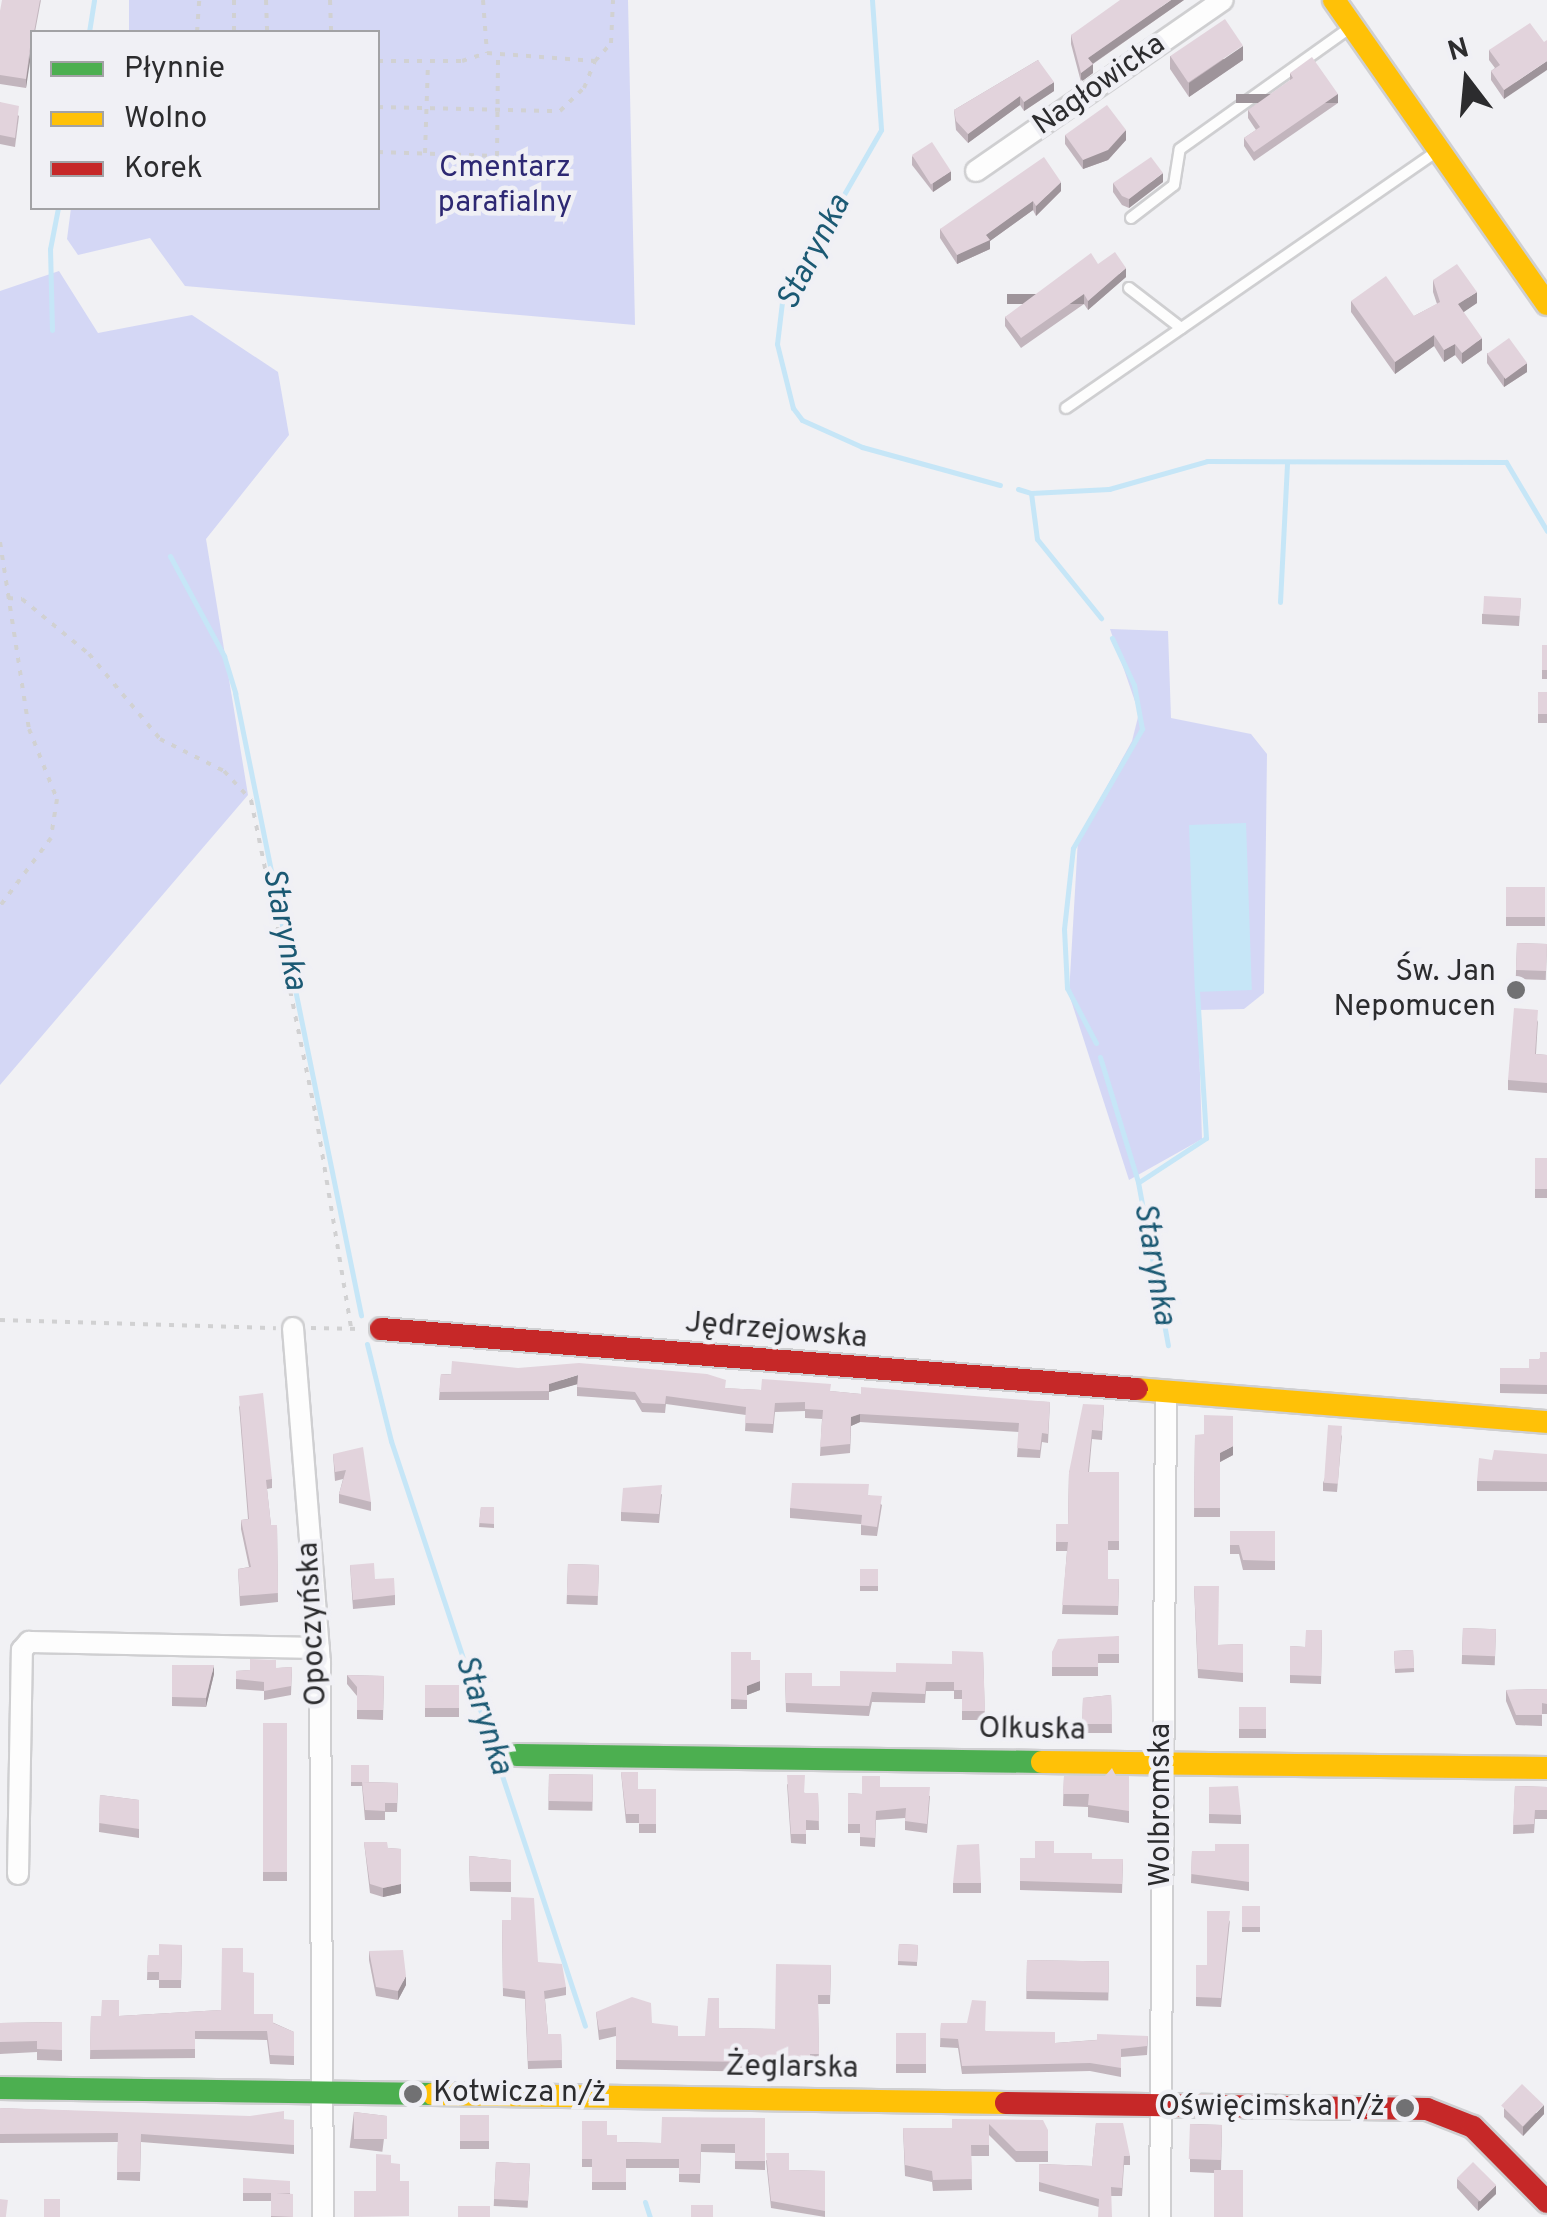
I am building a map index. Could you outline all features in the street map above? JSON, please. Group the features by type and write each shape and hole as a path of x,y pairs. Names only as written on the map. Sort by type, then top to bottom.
{"street":[{"name":"Nagłowicka","path":"976,171 1224,0"},
{"path":"1334,0 1543,289"},
{"name":"Opoczyńska","path":"292,1328 319,1648 323,2217"},
{"name":"Jędrzejowska","path":"381,1328 1547,1422"},
{"name":"Wolbromska","path":"1160,2217 1165,2106 1161,1762 1166,1393"},
{"path":"18,1874 21,1669 29,1642 319,1648"},
{"name":"Olkuska","path":"517,1755 1547,1768"},
{"name":"Żeglarska","path":"0,2088 1445,2112 1473,2127 1547,2202"}],"lane":[{"path":"1132,218 1174,186 1180,149 1352,26"},
{"path":"1066,408 1439,150"},
{"path":"1128,288 1182,328"}],"path":[{"path":"198,30 199,0"},
{"path":"234,0 234,30"},
{"path":"266,0 267,30"},
{"path":"330,0 331,30"},
{"path":"483,0 487,53"},
{"path":"380,107 560,110 584,88 595,60 612,43 614,0"},
{"path":"380,61 428,62 487,53 595,60"},
{"path":"380,152 496,156 498,55"},
{"path":"425,153 428,62"},
{"path":"0,542 28,729 57,799 51,838 0,906"},
{"path":"8,598 22,599 89,654 160,739 224,770 251,800 316,1116 352,1328"},
{"path":"0,1320 381,1328"}],"green space":[{"name":"Cmentarz parafialny","path":"129,0 628,0 635,325 185,286 150,238 78,255 67,239 71,210 380,210 380,30 129,30"},
{"path":"59,271 98,333 192,315 278,372 289,435 206,539 248,795 0,1085 0,291"},
{"path":"1110,629 1168,631 1171,718 1251,734 1267,754 1264,993 1244,1009 1198,1010 1202,1139 1129,1180 1069,994 1078,839 1132,741 1139,713"}],"shaded area":[{"path":"1246,823 1252,990 1195,992 1189,825"}],"building":[{"path":"2,0 40,0 34,30 30,30 26,79 0,75"},
{"path":"1120,0 1171,0 1088,58 1093,64 1081,73 1071,35"},
{"path":"1225,19 1243,46 1188,82 1170,56"},
{"path":"1530,23 1544,42 1547,40 1547,61 1504,90 1491,71 1500,65 1489,50"},
{"path":"1312,57 1338,94 1254,152 1244,138 1260,127 1248,110 1293,78 1290,73"},
{"path":"1038,60 1054,82 1024,102 1020,96 968,134 956,121 954,110"},
{"path":"0,102 19,106 15,138 0,135"},
{"path":"1107,105 1126,130 1108,150 1083,160 1065,135"},
{"path":"932,142 951,171 931,184 912,155"},
{"path":"1044,157 1061,182 1036,206 1033,201 986,235 990,240 957,255 940,229"},
{"path":"1151,157 1163,173 1129,199 1122,196 1113,183"},
{"path":"1115,252 1126,268 1088,301 1084,294 1021,338 1005,317 1091,253 1098,264"},
{"path":"1457,264 1477,292 1458,304 1482,338 1462,353 1455,344 1444,350 1434,335 1395,362 1351,301 1386,276 1414,316 1440,302 1433,280"},
{"path":"1509,338 1527,363 1505,379 1487,354"},
{"path":"1484,596 1521,598 1520,616 1483,614"},
{"path":"1542,645 1547,645 1547,670 1542,670"},
{"path":"1538,692 1547,692 1547,714 1538,714"},
{"path":"1506,887 1545,887 1545,917 1506,917"},
{"path":"1517,943 1547,944 1546,971 1516,970"},
{"path":"1514,1008 1538,1010 1535,1054 1547,1055 1547,1083 1508,1080"},
{"path":"1535,1158 1547,1158 1547,1189 1535,1189"},
{"path":"1540,1352 1547,1352 1547,1385 1500,1384 1500,1368 1529,1368 1529,1359 1540,1359"},
{"path":"452,1361 518,1368 579,1363 707,1374 726,1380 725,1388 761,1390 762,1379 831,1384 830,1391 861,1394 861,1387 1050,1402 1048,1434 1042,1433 1040,1450 1017,1448 1019,1423 860,1414 851,1417 850,1444 820,1447 823,1410 805,1409 805,1402 775,1403 773,1424 745,1423 746,1407 666,1396 665,1404 642,1403 635,1392 577,1387 578,1375 549,1384 549,1391 439,1392 441,1374 451,1375"},
{"path":"263,1393 272,1479 266,1480 271,1525 277,1525 278,1593 240,1596 238,1569 251,1567 241,1520 249,1519 239,1396"},
{"path":"1083,1404 1104,1405 1102,1431 1092,1430 1088,1472 1119,1472 1119,1541 1108,1541 1108,1579 1119,1579 1118,1606 1062,1605 1068,1542 1056,1542 1056,1524 1068,1524 1069,1472"},
{"path":"1204,1415 1233,1416 1233,1446 1220,1453 1220,1508 1194,1508 1195,1435 1204,1434"},
{"path":"1328,1425 1342,1426 1338,1484 1324,1483"},
{"path":"363,1447 371,1502 339,1494 346,1470 335,1472 333,1454"},
{"path":"1494,1450 1547,1454 1547,1482 1477,1481 1479,1458 1492,1460"},
{"path":"792,1483 869,1484 868,1495 882,1496 877,1527 861,1525 862,1515 790,1508"},
{"path":"662,1485 659,1514 621,1512 623,1488"},
{"path":"481,1507 494,1507 494,1524 479,1523"},
{"path":"1230,1531 1275,1531 1275,1561 1243,1560 1239,1545 1230,1545"},
{"path":"374,1563 375,1579 394,1578 395,1595 353,1600 350,1565"},
{"path":"568,1564 599,1565 598,1596 567,1595"},
{"path":"860,1569 878,1569 878,1586 860,1586"},
{"path":"1194,1586 1219,1586 1218,1645 1243,1644 1243,1673 1198,1669"},
{"path":"1463,1628 1496,1629 1495,1656 1462,1655"},
{"path":"1306,1630 1322,1630 1321,1676 1290,1675 1290,1646 1305,1647"},
{"path":"1119,1636 1119,1654 1098,1654 1098,1667 1052,1667 1052,1652 1058,1639"},
{"path":"1413,1650 1414,1668 1395,1669 1394,1651"},
{"path":"952,1651 983,1652 985,1711 962,1711 962,1690 954,1690 954,1682 926,1682 925,1694 872,1692 869,1706 786,1703 785,1673 812,1673 812,1686 840,1686 840,1671 896,1672 896,1663 952,1664"},
{"path":"731,1652 751,1652 751,1660 760,1660 760,1681 747,1686 747,1700 731,1699"},
{"path":"250,1659 276,1660 276,1668 292,1667 291,1686 264,1691 264,1682 236,1679 236,1671 250,1670"},
{"path":"172,1665 214,1665 206,1698 172,1697"},
{"path":"347,1675 384,1676 383,1710 357,1710 357,1687"},
{"path":"425,1685 459,1685 459,1708 425,1708"},
{"path":"1547,1689 1542,1715 1516,1715 1506,1690"},
{"path":"1111,1695 1112,1724 1082,1724 1083,1698"},
{"path":"1239,1707 1266,1707 1266,1729 1239,1729"},
{"path":"263,1723 287,1723 287,1872 263,1872"},
{"path":"351,1765 369,1765 369,1782 351,1782"},
{"path":"1112,1768 1116,1776 1129,1776 1129,1811 1088,1805 1089,1794 1063,1794 1064,1776 1105,1776"},
{"path":"621,1772 638,1772 638,1789 656,1789 656,1824 639,1824 639,1814 626,1814"},
{"path":"549,1774 593,1775 593,1802 549,1801"},
{"path":"787,1775 805,1775 804,1793 818,1793 819,1821 806,1820 806,1834 791,1834"},
{"path":"862,1776 880,1776 880,1787 930,1787 927,1824 905,1821 906,1808 876,1811 875,1838 860,1837 860,1824 848,1824 848,1793 862,1794"},
{"path":"362,1782 398,1783 397,1803 385,1803 385,1811 365,1810"},
{"path":"1238,1786 1241,1815 1209,1814 1209,1787"},
{"path":"1515,1786 1547,1787 1547,1810 1535,1810 1534,1824 1513,1825"},
{"path":"100,1795 139,1800 139,1829 99,1823"},
{"path":"1035,1841 1054,1841 1054,1853 1092,1853 1092,1859 1123,1859 1122,1884 1020,1881 1020,1858 1035,1858"},
{"path":"364,1842 387,1842 388,1848 401,1849 401,1884 383,1888 370,1884"},
{"path":"979,1844 981,1883 953,1883 957,1845"},
{"path":"1215,1844 1249,1844 1249,1882 1191,1874 1192,1851 1215,1851"},
{"path":"469,1856 511,1860 511,1882 470,1882"},
{"path":"511,1897 534,1898 538,1962 562,1964 566,1987 544,1991 548,2034 561,2034 562,2060 528,2061 525,1991 503,1988 502,1920 511,1920"},
{"path":"1242,1906 1260,1906 1260,1927 1242,1927"},
{"path":"1207,1911 1230,1911 1221,1998 1196,1997 1196,1965 1207,1965"},
{"path":"159,1944 182,1945 181,1980 159,1980 159,1972 147,1972 148,1955 159,1955"},
{"path":"899,1944 918,1945 917,1962 898,1961"},
{"path":"222,1948 243,1948 243,1972 254,1973 254,2014 273,2014 273,2023 294,2032 294,2056 270,2055 267,2031 195,2031 195,2049 90,2050 91,2016 101,2016 102,2000 119,2000 119,2016 221,2010"},
{"path":"403,1950 406,1976 398,1991 376,1987 369,1951"},
{"path":"1027,1960 1109,1961 1108,1992 1026,1991"},
{"path":"776,1964 831,1965 830,1995 818,1995 819,2054 810,2054 810,2063 616,2060 616,2027 599,2030 596,2012 632,1997 651,2003 652,2023 678,2026 678,2036 705,2036 708,1998 719,1998 719,2028 775,2029"},
{"path":"972,2000 986,2001 985,2031 1055,2032 1055,2043 1097,2040 1097,2034 1148,2036 1147,2046 1121,2049 1121,2068 1090,2063 962,2066 958,2039 940,2038 941,2023 967,2023"},
{"path":"62,2022 62,2050 37,2049 37,2041 0,2042 0,2023"},
{"path":"896,2033 926,2033 926,2064 896,2064"},
{"path":"1522,2084 1544,2105 1523,2126 1501,2106"},
{"path":"0,2108 250,2116 284,2111 284,2120 294,2120 294,2145 141,2134 140,2172 117,2172 118,2133 0,2134"},
{"path":"354,2112 387,2116 387,2139 354,2139"},
{"path":"460,2115 489,2115 489,2141 460,2141"},
{"path":"662,2117 765,2118 765,2161 735,2161 735,2144 701,2144 700,2174 679,2174 679,2159 626,2159 626,2182 592,2182 592,2159 582,2159 582,2121 607,2121 607,2135 617,2135 617,2142 661,2143"},
{"path":"952,2119 1043,2120 1048,2130 1048,2151 1016,2151 989,2124 989,2145 971,2145 972,2179 933,2180 932,2171 905,2165 903,2128 952,2128"},
{"path":"1096,2123 1123,2123 1130,2156 1124,2156 1122,2188 1111,2187 1112,2217 1098,2217 1099,2199 1039,2182 1039,2164 1092,2166"},
{"path":"1190,2124 1222,2125 1221,2160 1189,2159"},
{"path":"766,2153 789,2153 789,2170 825,2171 825,2211 771,2201"},
{"path":"376,2154 391,2155 391,2163 400,2164 400,2181 409,2181 409,2216 354,2217 354,2191 376,2191"},
{"path":"496,2162 530,2164 528,2201 494,2199"},
{"path":"1473,2162 1496,2185 1480,2202 1457,2178"},
{"path":"1214,2170 1243,2170 1243,2217 1214,2217"},
{"path":"243,2178 290,2181 290,2193 276,2193 293,2194 293,2217 271,2216 271,2193 243,2193"},
{"path":"0,2199 8,2200 6,2217 0,2217"},
{"path":"44,2199 60,2199 60,2217 44,2217"},
{"path":"691,2205 713,2205 713,2217 691,2217"},
{"path":"458,2206 490,2206 490,2217 458,2217"}],"waterway":[{"name":"Starynka","path":"89,30 94,0"},
{"name":"Starynka","path":"872,0 881,130 782,302 777,344 793,408 802,420 862,447 1000,485"},
{"name":"Starynka","path":"52,330 50,249 58,210"},
{"name":"Starynka","path":"1031,493 1109,489 1207,461 1506,462 1547,531"},
{"path":"1280,602 1287,462"},
{"name":"Starynka","path":"1018,489 1031,493 1037,539 1101,618"},
{"name":"Starynka","path":"170,556 224,656 235,693 361,1315"},
{"name":"Starynka","path":"1096,1043 1067,988 1064,929 1073,848 1142,729 1134,685 1112,638"},
{"name":"Starynka","path":"1139,1182 1206,1138 1197,992"},
{"name":"Starynka","path":"1100,1057 1138,1182 1168,1345"},
{"name":"Starynka","path":"367,1344 391,1441 585,2026"},
{"name":"Starynka","path":"645,2202 650,2217"}],"traffic: fast":[{"path":"517,1755 1042,1762"},
{"path":"0,2088 433,2094"}],"traffic: slow":[{"path":"1334,0 1547,304"},
{"path":"1137,1389 1547,1422"},
{"path":"1042,1762 1547,1768"},
{"path":"433,2094 1006,2103"}],"traffic: jam":[{"path":"381,1329 1137,1389"},
{"path":"1006,2103 1427,2109 1473,2127 1547,2202"}],"place":[{"name":"Św. Jan Nepomucen","path":"1516,990"},
{"name":"Kotwicza n/ż","path":"413,2094"},
{"name":"Oświęcimska n/ż","path":"1405,2108"}]}
